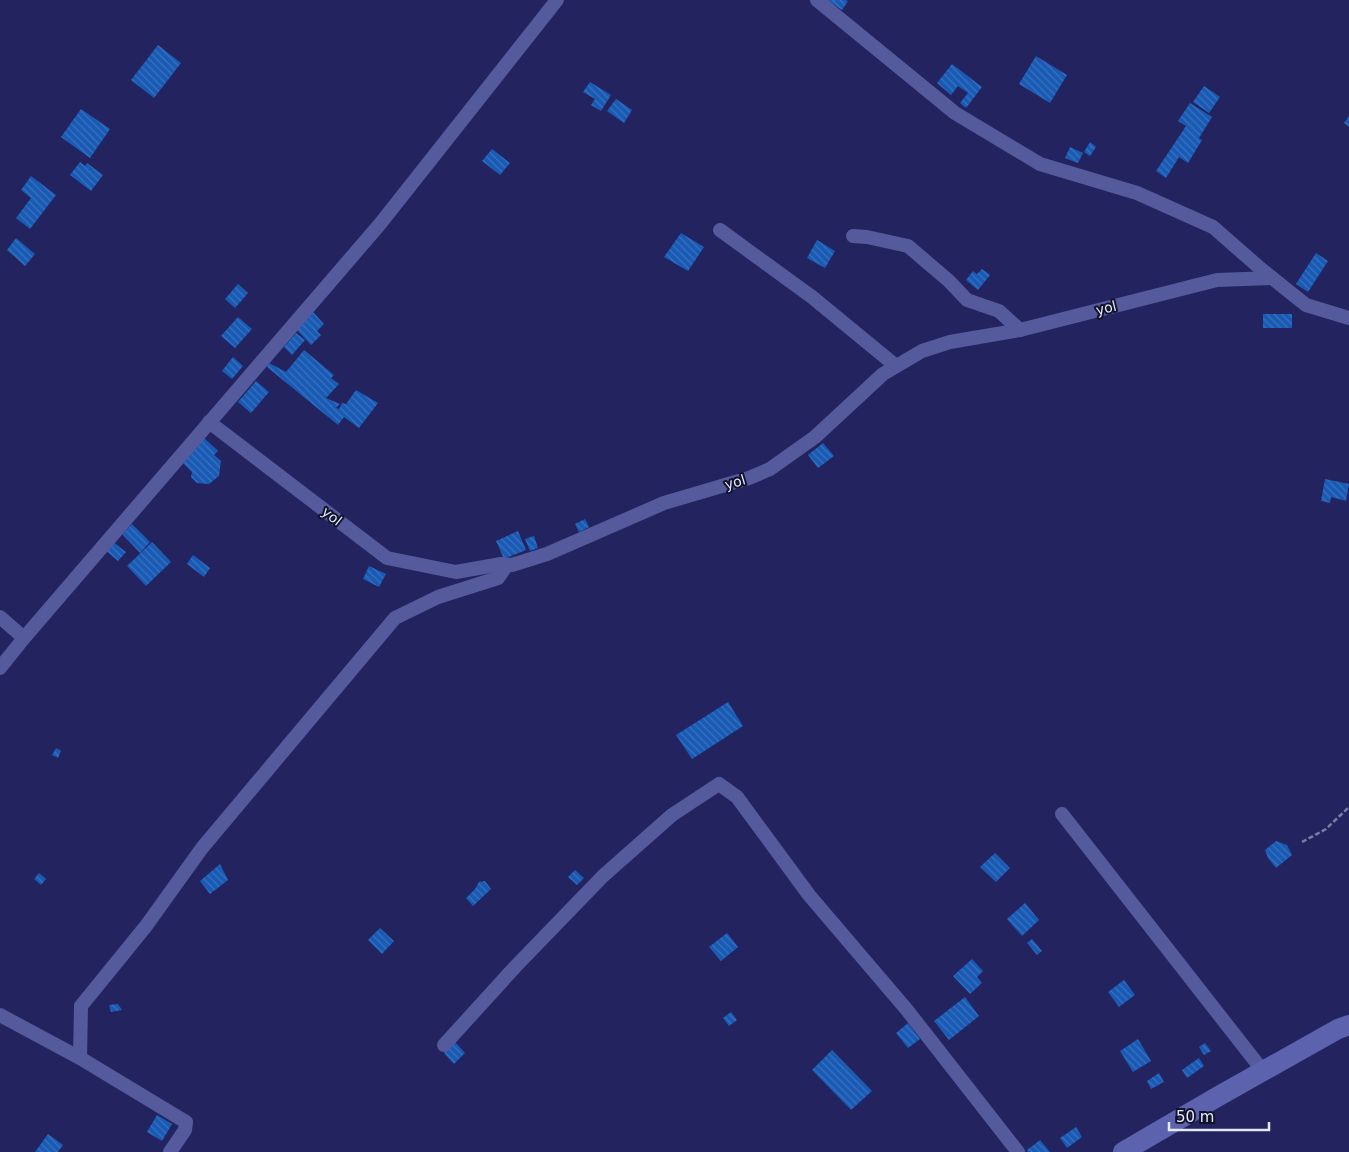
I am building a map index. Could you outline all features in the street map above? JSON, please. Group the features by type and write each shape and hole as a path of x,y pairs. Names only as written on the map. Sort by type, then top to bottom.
{"main road":[{"path":"1123,1152 1263,1071 1338,1029 1349,1025"}],"street":[{"path":"0,668 380,224 557,0"},
{"path":"817,0 955,113 1040,164 1137,193 1213,228 1306,305 1349,318"},
{"path":"720,230 812,297 896,366"},
{"path":"853,236 867,237 908,246 949,281 967,300 999,311 1020,330"},
{"name":"yol","path":"209,422 387,558 456,572 501,564 512,565 547,554 664,503 749,478 770,469 815,437 882,374 922,351 950,342 1020,330 1217,280 1272,278"},
{"path":"80,1058 81,1006 146,926 202,848 395,618 438,597 498,578 507,564"},
{"path":"0,617 24,638"},
{"path":"444,1044 603,876 672,815 719,784 737,797 809,895 907,1010 1018,1152"},
{"path":"1062,814 1263,1071"},
{"path":"0,1015 80,1058 186,1122 185,1130 170,1152"}],"path":[{"path":"1302,842 1326,829 1349,807"}],"building":[{"path":"827,0 845,0 848,1 842,10"},
{"path":"158,45 181,63 154,98 131,80"},
{"path":"1036,56 1067,75 1050,103 1019,84"},
{"path":"952,64 982,87 966,108 960,103 968,93 958,86 951,95 937,83"},
{"path":"590,82 611,95 601,111 591,105 595,99 583,92"},
{"path":"1204,86 1220,97 1209,113 1193,102"},
{"path":"616,99 632,110 624,123 607,111"},
{"path":"1190,103 1212,117 1199,138 1202,140 1188,163 1179,157 1166,178 1156,171 1186,126 1178,121"},
{"path":"81,109 110,129 90,158 61,137"},
{"path":"1349,116 1349,127 1344,123"},
{"path":"1090,142 1096,147 1090,156 1084,152"},
{"path":"1070,147 1083,153 1078,163 1065,158"},
{"path":"492,149 510,163 500,175 482,161"},
{"path":"80,162 85,166 87,163 103,175 91,191 70,175"},
{"path":"31,176 56,195 30,229 16,218 31,198 21,190"},
{"path":"681,233 704,247 688,271 664,257"},
{"path":"16,238 35,254 25,266 7,250"},
{"path":"817,240 835,251 825,268 807,258"},
{"path":"1316,253 1328,261 1308,292 1296,284"},
{"path":"982,269 990,275 978,290 966,280 973,271 977,274"},
{"path":"238,284 248,293 235,308 225,299"},
{"path":"313,312 324,324 317,331 321,335 311,345 296,329"},
{"path":"1263,314 1292,314 1292,328 1263,328"},
{"path":"238,317 252,329 235,348 221,336"},
{"path":"296,333 305,340 292,355 284,347"},
{"path":"304,350 334,375 331,378 339,384 326,398 340,404 336,408 339,409 342,403 346,404 356,390 378,403 359,428 344,417 338,425 267,367 269,363 286,372"},
{"path":"233,357 243,366 232,379 222,371"},
{"path":"256,381 269,392 251,413 238,402"},
{"path":"204,438 218,451 214,455 221,461 219,476 209,484 197,483 191,477 192,472 182,462"},
{"path":"823,443 834,456 818,468 808,455"},
{"path":"1325,479 1349,484 1346,501 1331,497 1330,503 1321,501"},
{"path":"585,519 589,527 579,532 575,524"},
{"path":"132,524 150,542 140,553 122,534"},
{"path":"518,531 526,550 504,559 496,541"},
{"path":"534,536 538,548 530,551 525,539"},
{"path":"113,542 126,552 118,561 105,550"},
{"path":"152,542 171,562 146,586 127,566"},
{"path":"193,555 210,568 204,577 187,564"},
{"path":"369,566 386,574 379,587 363,579"},
{"path":"728,702 743,726 692,759 676,735"},
{"path":"56,748 61,751 58,758 52,755"},
{"path":"1276,841 1287,845 1292,855 1276,868 1268,858 1265,850"},
{"path":"995,853 1010,868 996,882 980,867"},
{"path":"220,864 228,880 210,894 200,881"},
{"path":"575,870 584,878 577,885 568,877"},
{"path":"39,873 46,879 41,885 34,879"},
{"path":"485,881 491,889 473,906 466,898 479,882"},
{"path":"1025,903 1039,920 1022,936 1007,919"},
{"path":"380,928 394,941 382,954 368,940"},
{"path":"727,933 738,947 721,961 709,947"},
{"path":"1032,939 1042,951 1037,955 1027,943"},
{"path":"972,959 983,971 977,977 982,983 970,994 953,976"},
{"path":"1124,980 1135,995 1119,1007 1108,992"},
{"path":"965,997 979,1016 949,1040 934,1021"},
{"path":"118,1004 122,1010 111,1012 109,1005"},
{"path":"731,1012 737,1020 729,1026 723,1018"},
{"path":"908,1023 920,1039 908,1048 896,1033"},
{"path":"1138,1039 1151,1061 1133,1072 1120,1051"},
{"path":"455,1042 465,1053 454,1064 444,1053"},
{"path":"1205,1043 1211,1051 1204,1055 1199,1047"},
{"path":"832,1050 872,1091 851,1110 812,1070"},
{"path":"1199,1058 1204,1066 1187,1078 1182,1070"},
{"path":"1159,1073 1164,1082 1151,1089 1147,1081"},
{"path":"157,1115 172,1124 162,1141 147,1132"},
{"path":"1076,1127 1082,1137 1067,1148 1060,1138"},
{"path":"48,1134 63,1145 58,1152 35,1152"},
{"path":"1040,1140 1050,1152 1028,1152 1027,1150"}]}
